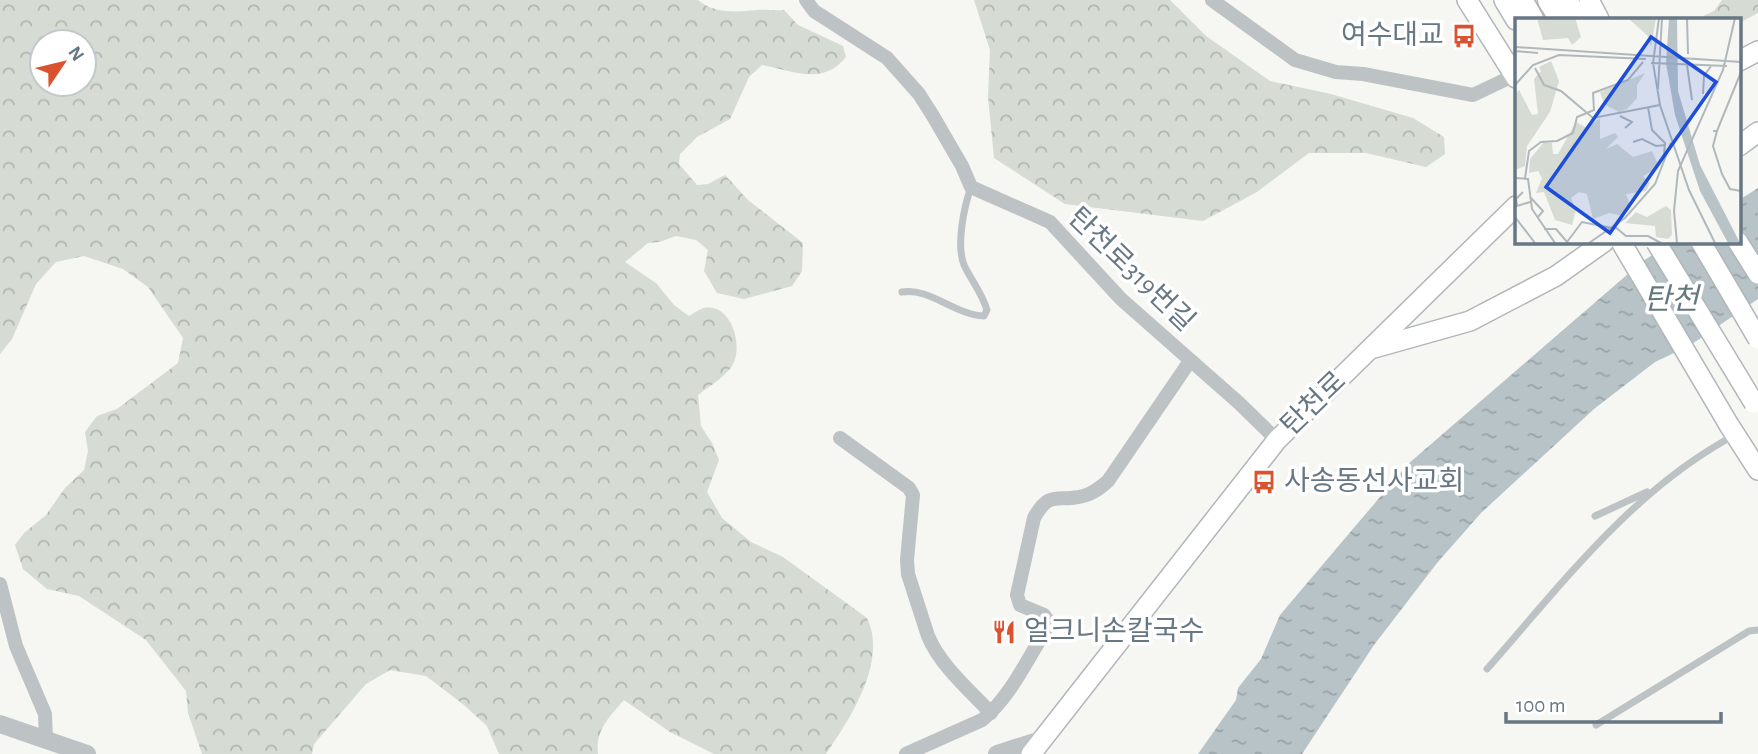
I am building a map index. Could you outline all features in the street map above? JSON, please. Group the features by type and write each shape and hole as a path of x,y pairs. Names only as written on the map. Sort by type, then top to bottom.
{"highway":[{"path":"1520,0 1530,18"},
{"path":"1550,0 1561,18"}],"main road":[{"path":"1468,0 1515,76"},
{"path":"1504,0 1516,18"},
{"path":"1568,0 1577,18"},
{"path":"1589,0 1598,18"},
{"path":"1740,145 1758,132"},
{"name":"탄천로","path":"1036,747 1277,440 1515,204"},
{"path":"1370,349 1470,321 1556,276 1603,243"},
{"path":"1622,243 1758,470"},
{"path":"1657,243 1756,407"},
{"path":"1702,243 1758,338"},
{"path":"1739,243 1758,274"}],"street":[{"path":"806,0 814,10 887,58 919,94 962,166 971,187"},
{"path":"1212,0 1295,60 1325,69 1473,95 1515,78"},
{"name":"탄천로319번길","path":"971,187 1050,222 1121,299 1277,440"},
{"path":"906,754 982,720 991,713 1014,681 1049,622 1044,615 1020,605 1017,595 1034,517 1040,506 1051,498 1083,496 1108,481 1190,361"},
{"path":"840,438 909,488 913,502 908,541 908,574 931,645 964,686 991,713"},
{"path":"0,584 16,646 45,715 46,740"},
{"path":"0,724 69,751 87,754"},
{"path":"997,754 1036,747"}],"lane":[{"path":"902,292 913,290 974,316 984,316 987,310 984,298 962,261 963,208 971,187"},
{"path":"1487,669 1596,545 1654,489 1732,430"},
{"path":"1595,516 1654,489"},
{"path":"1596,725 1749,631 1758,630"}],"green space":[{"path":"0,0 698,0 711,8 726,11 784,10 798,25 843,46 846,57 837,66 817,74 796,73 762,65 749,77 730,119 697,137 680,154 679,164 697,185 708,184 725,175 748,200 803,243 802,271 792,286 744,299 717,293 704,271 708,250 696,240 676,236 648,243 625,262 656,283 674,305 689,316 702,309 714,308 728,319 733,328 737,348 732,366 698,395 701,426 719,460 707,492 722,518 751,542 783,557 867,618 873,652 863,689 826,754 714,754 670,732 624,700 608,718 601,731 598,754 499,754 487,726 464,705 426,676 390,670 366,684 314,744 312,754 202,754 188,713 186,691 146,640 79,596 47,589 23,569 15,545 24,533 46,515 65,488 84,470 88,451 85,432 97,416 117,409 178,363 183,338 148,287 123,269 84,256 56,262 36,284 12,339 0,354"},
{"path":"974,0 1170,0 1206,36 1270,81 1331,94 1413,118 1444,137 1445,154 1426,167 1366,153 1309,153 1257,192 1203,221 1065,204 994,158 988,97 990,50"},
{"path":"1722,0 1758,0 1758,13 1740,22 1740,18 1699,18 1714,11"}],"water":[{"name":"탄천","path":"1758,188 1758,299 1689,346 1655,362 1594,409 1481,513 1437,563 1374,645 1302,754 1198,754 1236,700 1238,688 1261,659 1280,615 1408,464 1643,261 1671,243 1740,243 1740,199"}],"place":[{"name":"여수대교","path":"1464,36"},
{"name":"사송동선사교회","path":"1264,482"},
{"name":"얼크니손칼국수","path":"1004,632"}]}
